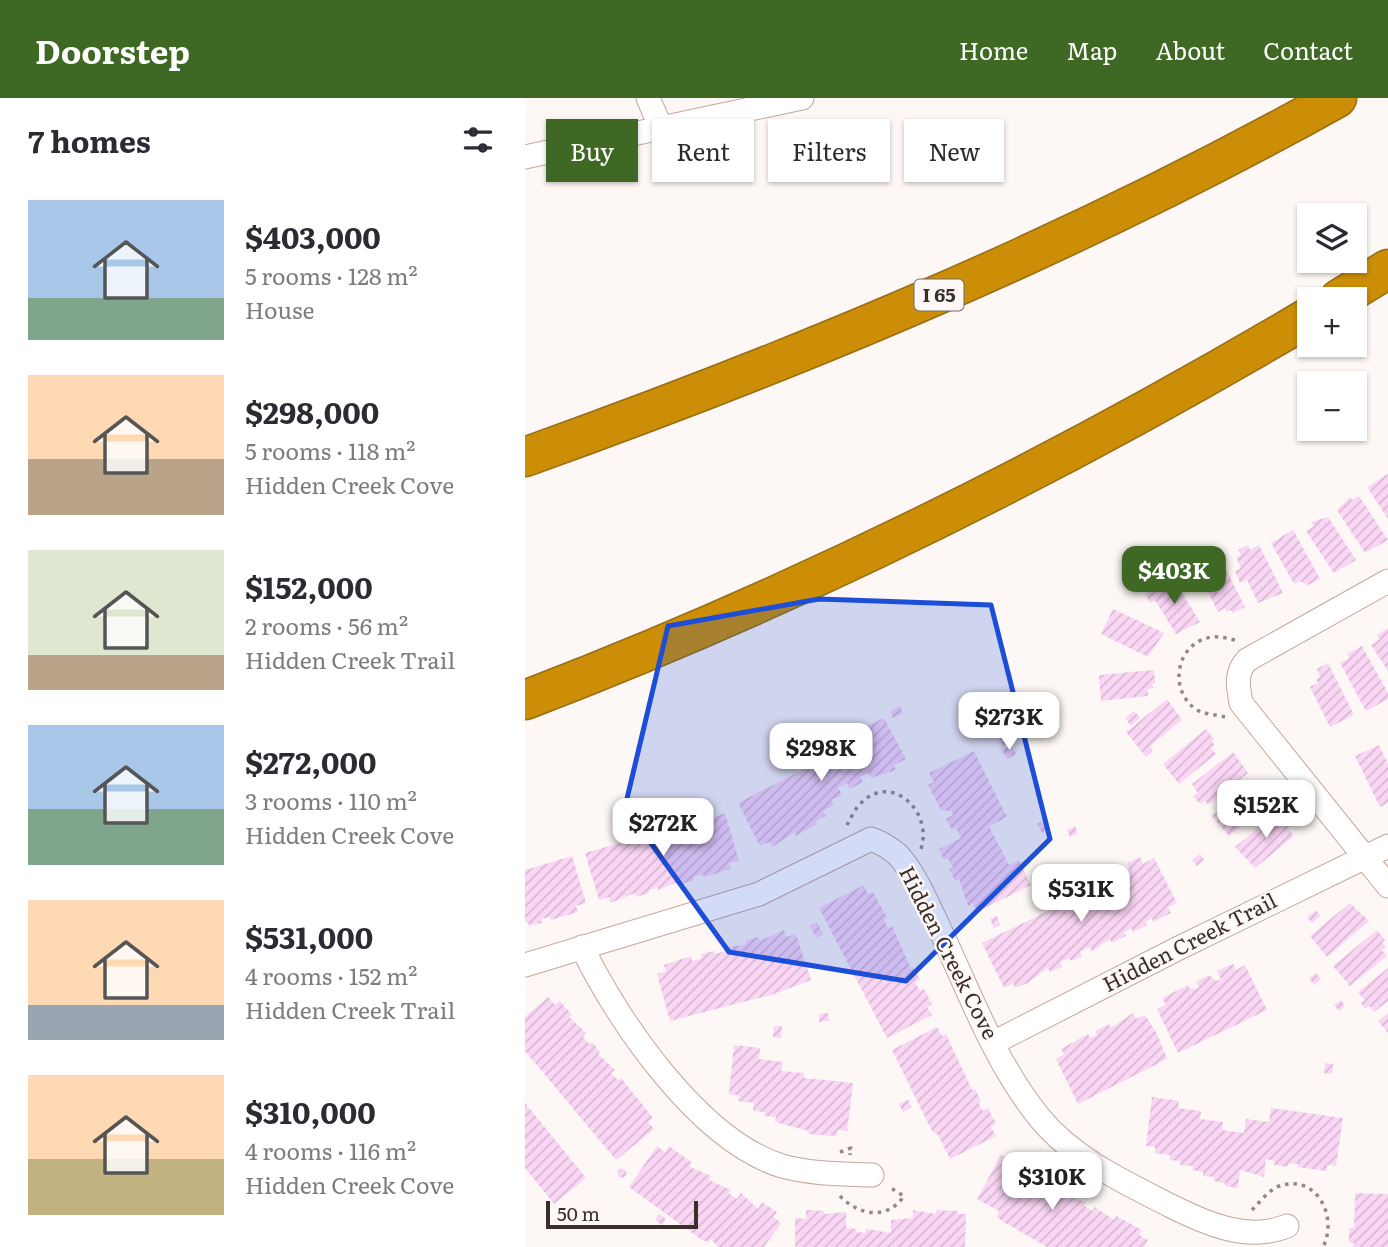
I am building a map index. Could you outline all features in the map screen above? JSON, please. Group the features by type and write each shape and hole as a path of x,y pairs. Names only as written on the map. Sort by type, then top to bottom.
{"highway":[{"name":"I 65","path":"525,457 681,401 873,324 1137,203 1337,98"},
{"path":"1359,287 1388,270"},
{"path":"525,700 702,627 974,501 1205,379 1297,324"}],"street":[{"path":"648,98 657,119"},
{"path":"703,119 802,98"},
{"path":"525,157 652,130"},
{"path":"1388,581 1306,629 1259,652 1247,660 1238,674 1241,703 1388,886"},
{"name":"Hidden Creek Cove","path":"525,965 759,894 871,839 886,845 900,857 925,900 993,1044 1040,1118 1083,1157 1187,1213 1230,1230 1255,1234 1287,1226"},
{"name":"Hidden Creek Trail","path":"993,1044 1198,938 1388,846"},
{"path":"582,947 616,1011 715,1128 731,1143 781,1166 804,1171 841,1165 872,1175"}],"path":[{"path":"845,830 864,800 883,793 892,794 912,804 920,815 926,835 920,855"},
{"path":"841,1165 851,1148 841,1165"},
{"path":"1247,1213 1273,1189 1284,1185 1308,1188 1326,1206 1330,1224 1323,1247"}],"highlighted area":[{"path":"819,599 991,605 1050,839 906,981 729,952 625,807 668,626"}],"building":[{"path":"1388,474 1388,519 1367,487"},
{"path":"1359,496 1388,540 1365,553 1337,510 1350,497 1352,500"},
{"path":"1328,517 1356,560 1334,573 1306,531 1314,526 1311,522"},
{"path":"1293,530 1320,579 1308,585 1300,581 1294,584 1271,543"},
{"path":"1248,545 1250,550 1259,545 1283,593 1258,603 1247,580 1240,583 1235,571 1241,568 1236,557 1241,555 1238,550"},
{"path":"1220,558 1245,607 1233,613 1231,610 1227,612 1225,608 1218,612 1197,569"},
{"path":"1172,577 1200,622 1176,634 1155,600 1150,603 1145,594"},
{"path":"1113,609 1164,633 1148,657 1101,634"},
{"path":"1388,628 1388,671 1371,645 1380,639 1377,635"},
{"path":"1362,646 1388,693 1388,699 1366,711 1340,663 1349,658 1347,654"},
{"path":"1328,663 1354,715 1330,727 1310,687 1318,683 1316,679 1320,677 1317,669"},
{"path":"1154,670 1155,683 1152,684 1153,688 1148,689 1148,696 1101,701 1099,675"},
{"path":"1167,699 1182,720 1150,746 1153,750 1146,757 1126,732"},
{"path":"900,706 903,713 893,718 890,711"},
{"path":"1134,711 1140,718 1131,726 1125,718"},
{"path":"884,718 906,759 894,765 896,770 871,778 868,773 860,777 863,782 850,789 847,783 838,788 842,795 831,800 834,805 823,811 826,816 816,821 817,824 796,836 795,832 772,847 769,842 760,846 738,803 802,770 800,766 822,755 818,749"},
{"path":"1206,729 1214,739 1212,742 1215,745 1211,748 1216,754 1179,784 1163,764"},
{"path":"1005,735 1010,743 1004,746 999,738"},
{"path":"1011,745 1016,754 1007,759 1002,750"},
{"path":"1379,745 1388,764 1388,803 1380,807 1355,756"},
{"path":"974,751 1007,817 989,826 1009,865 1019,860 1031,885 977,912 973,903 968,906 959,879 955,881 949,869 953,868 948,858 944,860 939,849 961,838 956,828 952,830 946,819 953,815 951,811 941,810 928,785 934,782 929,773"},
{"path":"1233,752 1248,773 1208,805 1205,801 1200,804 1193,796 1198,793 1192,784"},
{"path":"1255,781 1264,792 1261,801 1265,806 1229,836 1212,816"},
{"path":"712,809 714,817 725,813 739,861 729,863 731,869 704,877 702,874 693,877 694,880 681,884 680,881 658,890 658,887 636,897 635,893 610,903 609,897 599,900 585,853 704,819 702,812"},
{"path":"1280,810 1291,825 1287,828 1294,836 1255,868 1235,847"},
{"path":"1044,820 1050,829 1042,833 1037,824"},
{"path":"1075,826 1078,833 1070,837 1067,830"},
{"path":"1200,854 1204,860 1197,866 1192,860"},
{"path":"572,856 586,903 576,906 578,912 551,920 550,917 541,919 542,923 529,926 528,922 525,923 525,870"},
{"path":"1140,857 1143,864 1154,858 1177,903 1168,907 1171,913 1153,922 1152,918 1145,922 1147,925 1133,932 1131,928 1124,932 1126,936 1112,943 1110,939 1092,952 1090,947 1080,952 1082,956 1060,962 1062,967 1050,972 1048,968 1028,983 1015,988 1013,983 1004,988 982,943 1130,871 1127,863"},
{"path":"864,885 868,894 873,892 887,918 884,919 888,928 892,926 911,969 913,968 920,979 915,982 920,991 924,989 932,1004 927,1007 932,1015 887,1038 819,908"},
{"path":"1350,903 1369,921 1327,957 1310,936"},
{"path":"1316,910 1320,916 1312,923 1307,917"},
{"path":"997,916 1000,925 994,928 990,919"},
{"path":"817,922 823,934 816,938 810,926"},
{"path":"784,930 786,937 796,934 811,980 774,994 670,1021 657,974 666,971 664,965 691,956 692,961 702,958 701,954 714,951 715,954 725,951 724,947 746,945 745,941 758,937 760,941"},
{"path":"1377,930 1385,940 1382,942 1386,947 1382,950 1387,956 1350,986 1333,966"},
{"path":"1233,964 1236,970 1245,965 1267,1010 1178,1053 1157,1009 1166,1005 1162,998 1188,985 1190,989 1199,988 1196,982 1209,975 1216,981 1221,979 1217,971"},
{"path":"1388,968 1388,1001 1374,1012 1369,1006 1365,1009 1361,1003 1365,1000 1358,992"},
{"path":"1316,973 1321,979 1314,985 1309,978"},
{"path":"548,997 555,1005 560,1001 572,1015 569,1017 586,1033 583,1037 589,1044 592,1042 600,1052 598,1054 615,1070 611,1073 618,1080 621,1078 653,1118 648,1122 654,1129 616,1160 525,1051 525,1017"},
{"path":"1341,1000 1345,1006 1339,1011 1334,1005"},
{"path":"828,1013 829,1021 819,1022 819,1014"},
{"path":"1133,1013 1136,1019 1145,1015 1157,1034 1167,1059 1078,1104 1056,1059 1064,1054 1061,1049 1088,1034 1090,1038 1097,1035 1095,1031 1109,1024 1111,1028"},
{"path":"1388,1013 1388,1033 1378,1021"},
{"path":"774,1026 782,1026 781,1038 773,1037"},
{"path":"937,1027 942,1036 946,1034 972,1090 975,1089 981,1101 978,1102 983,1111 988,1108 996,1124 991,1127 996,1136 950,1159 938,1135 932,1131 892,1050"},
{"path":"734,1045 760,1048 759,1059 783,1062 781,1071 804,1073 804,1078 853,1083 847,1131 838,1130 837,1136 808,1134 809,1131 775,1122 776,1117 764,1116 765,1112 753,1111 754,1103 738,1101 739,1095 729,1094"},
{"path":"1325,1063 1333,1064 1332,1074 1324,1073"},
{"path":"1152,1097 1179,1101 1178,1108 1201,1111 1200,1119 1223,1122 1222,1130 1244,1133 1246,1119 1269,1122 1271,1108 1343,1118 1336,1166 1327,1165 1327,1171 1298,1167 1298,1164 1289,1163 1288,1167 1274,1165 1275,1161 1266,1159 1264,1177 1240,1170 1238,1188 1225,1186 1225,1183 1214,1181 1214,1177 1203,1176 1203,1172 1192,1170 1193,1166 1180,1165 1181,1161 1170,1160 1170,1155 1155,1153 1155,1147 1146,1146"},
{"path":"908,1100 912,1107 903,1112 899,1104"},
{"path":"525,1103 586,1178 554,1204 525,1168"},
{"path":"657,1146 665,1152 669,1146 691,1162 690,1167 711,1176 709,1180 731,1190 728,1193 737,1199 741,1193 758,1209 762,1202 777,1212 773,1217 781,1223 764,1247 718,1247 711,1239 709,1242 702,1240 629,1187"},
{"path":"1001,1155 1009,1160 1012,1155 1028,1163 1024,1172 1046,1179 1043,1183 1066,1191 1064,1195 1086,1202 1084,1206 1093,1211 1095,1207 1114,1220 1116,1216 1142,1230 1139,1235 1148,1240 1144,1247 1047,1247 1002,1221 997,1217 999,1211 977,1199"},
{"path":"622,1168 627,1173 622,1178 617,1173"},
{"path":"1355,1193 1388,1194 1388,1247 1353,1247 1354,1243 1349,1243 1349,1228 1354,1228"},
{"path":"806,1210 824,1211 824,1214 846,1212 846,1228 866,1233 866,1229 891,1233 891,1220 913,1218 913,1210 936,1214 936,1210 958,1211 958,1214 966,1214 965,1247 795,1247 795,1218 806,1219"},
{"path":"659,1214 666,1219 662,1225 655,1220"}]}
